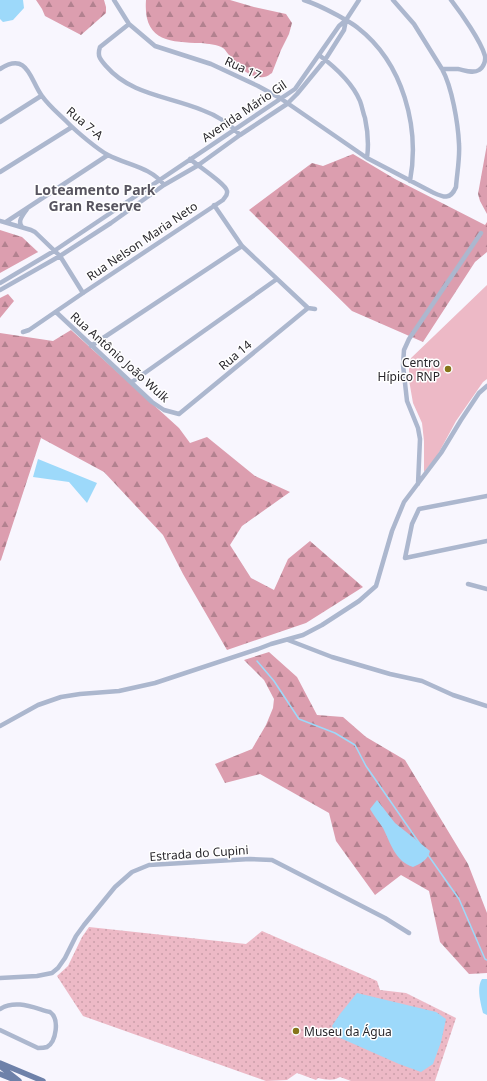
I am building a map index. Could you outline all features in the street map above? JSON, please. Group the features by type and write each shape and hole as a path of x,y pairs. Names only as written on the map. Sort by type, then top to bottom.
{"main road":[{"path":"0,1064 19,1081"},
{"path":"0,1064 43,1081"},
{"path":"0,1074 19,1081"},
{"path":"19,1081 25,1077 35,1081"}],"street":[{"name":"Rua 17","path":"114,0 129,24 154,46 211,64 258,86 280,98 367,158 443,197 448,197 453,193 456,187 459,144 454,106 445,74 442,69"},
{"path":"304,0 319,5 359,29 378,47 392,68 403,90 410,116 413,139 410,181"},
{"path":"346,20 359,0"},
{"path":"393,0 414,24 442,69 479,70 485,62 485,57 476,39 451,0"},
{"name":"Avenida Mário Gil","path":"1,282 54,251 295,89 339,26 346,20"},
{"name":"Avenida Mário Gil","path":"0,290 60,256 111,223 164,185 197,166 287,104 325,60 344,30 346,20"},
{"path":"129,24 100,47 98,54 99,58 114,75 133,88 203,110 216,116 240,135"},
{"path":"319,55 338,71 360,100 368,132 369,146 367,158"},
{"name":"Rua 7-A","path":"0,68 8,63 20,64 24,66 31,75 41,96 72,127 108,155 149,172 159,179 164,185"},
{"path":"309,70 313,74"},
{"path":"0,122 41,96"},
{"path":"0,172 72,127"},
{"path":"6,222 108,155"},
{"name":"Rua Nelson Maria Neto","path":"23,332 29,330 223,200 227,195 227,190 224,185 197,166 190,159"},
{"path":"214,205 242,246 308,308 315,309"},
{"path":"24,228 21,226 20,219 29,206"},
{"path":"105,216 111,223"},
{"path":"0,221 35,232 60,256 83,293"},
{"path":"418,484 420,439 418,428 407,401 403,365 404,350 409,339 481,233"},
{"path":"91,346 242,246"},
{"path":"132,382 277,278"},
{"path":"1,282 6,287"},
{"name":"Rua 14","path":"173,414 179,414 308,308"},
{"name":"Rua Antônio João Wulk","path":"56,312 152,402 173,414"},
{"path":"0,726 38,705 61,697 119,691 155,683 271,644 288,640 322,625 359,601 376,586 392,530 404,502 441,454 461,420 479,394 487,386"},
{"path":"487,496 420,509 412,524 405,558 487,541"},
{"path":"468,584 485,587"},
{"path":"288,640 332,657 390,674 422,680 452,695 487,706"},
{"name":"Estrada do Cupini","path":"0,978 37,976 52,973 58,968 65,958 76,936 84,925 115,887 132,872 149,865 250,858 272,860 385,918 409,933"},
{"path":"0,1009 7,1005 16,1004 50,1012 54,1015 57,1026 51,1043 48,1046 41,1048 38,1048 0,1030"}],"green space":[{"path":"36,0 104,0 106,13 81,35 45,16"},
{"path":"146,0 230,0 286,14 292,23 289,34 272,73 265,77 259,77 248,74 221,47 201,43 178,42 160,36 149,24 146,14"},
{"path":"487,144 487,214 478,194"},
{"path":"353,154 395,179 485,225 487,222 487,252 475,262 423,342 352,311 249,210 312,163 323,166"},
{"path":"0,230 22,237 38,252 0,273"},
{"path":"8,294 14,301 0,318 0,298"},
{"path":"71,330 179,428 190,443 207,437 255,476 290,492 242,526 230,545 251,578 274,590 288,559 310,541 363,587 306,623 227,650 183,574 163,535 104,472 41,438 0,561 0,333 53,341"},
{"path":"269,652 297,677 317,715 343,717 366,737 405,760 468,864 487,913 487,973 469,974 440,942 429,891 401,875 375,895 336,841 329,813 260,774 225,783 215,764 252,749 266,725 273,708 274,699 264,680 244,660"}],"shaded area":[{"name":"Centro Hípico RNP","path":"487,285 487,379 483,382 456,421 437,456 424,472 424,441 422,423 413,403 409,380 409,360"},
{"name":"Museu da Água","path":"89,927 246,944 262,931 377,981 380,990 406,993 456,1018 435,1081 351,1081 340,1077 330,1080 318,1078 316,1080 297,1073 287,1080 266,1081 83,1016 57,976 68,966 82,937"}],"water":[{"path":"0,0 23,0 24,8 13,20 3,22 0,19"},
{"path":"38,459 97,483 87,503 69,482 33,477"},
{"path":"377,800 395,823 430,851 423,861 413,867 402,861 394,851 383,828 370,809"},
{"path":"482,979 487,979 487,1015 483,1013 480,996 479,987"},
{"path":"357,993 436,1012 446,1019 441,1042 433,1064 421,1072 338,1037 332,1026"}],"waterway":[{"path":"257,661 274,681 299,719 335,733 355,745 366,766 420,844"},
{"path":"428,855 459,899 485,959 487,960"}],"place":[{"name":"Centro Hípico RNP","path":"448,369"},
{"name":"Museu da Água","path":"296,1031"}],"district":[{"name":"Loteamento Park Gran Reserve","path":"95,198"}]}
